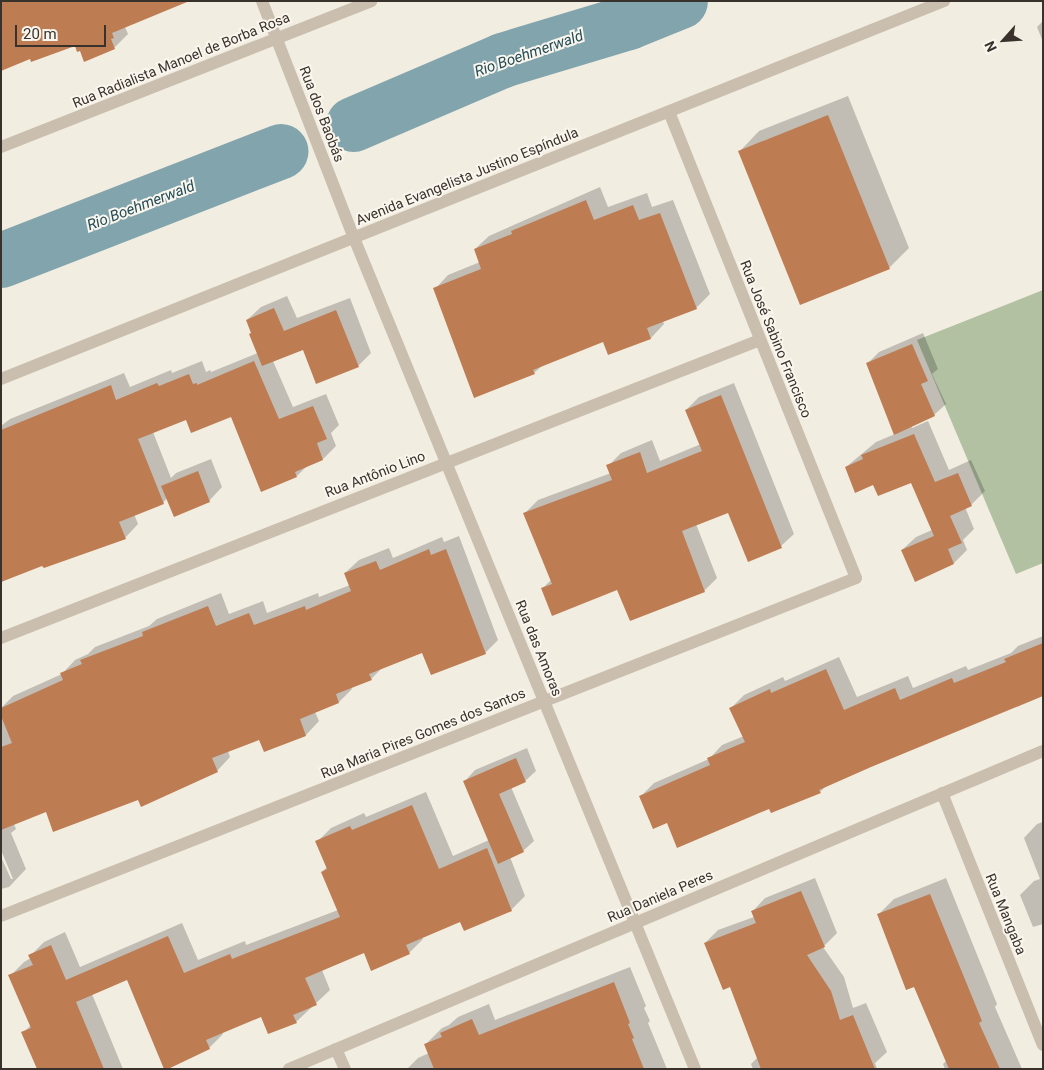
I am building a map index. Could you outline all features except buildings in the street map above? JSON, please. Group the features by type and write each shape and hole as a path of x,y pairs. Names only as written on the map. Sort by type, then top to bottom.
{"street":[{"name":"Rua dos Baobás","path":"262,1 354,238"},
{"name":"Rua Radialista Manoel de Borba Rosa","path":"1,147 371,1"},
{"name":"Avenida Evangelista Justino Espíndula","path":"1,380 944,1"},
{"name":"Rua José Sabino Francisco","path":"669,112 856,578"},
{"name":"Rua das Amoras","path":"354,238 695,1069"},
{"name":"Rua Antônio Lino","path":"1,638 760,340"},
{"name":"Rua Maria Pires Gomes dos Santos","path":"1,916 856,578"},
{"name":"Rua Daniela Peres","path":"289,1069 1043,751"},
{"name":"Rua Mangaba","path":"942,794 1043,1045"},
{"path":"336,1049 345,1069"}],"green space":[{"path":"1043,290 1043,563 1016,574 917,340"}],"waterway":[{"name":"Rio Boehmerwald","path":"353,124 502,60 628,22 680,1"},
{"name":"Rio Boehmerwald","path":"1,260 280,151"}]}
